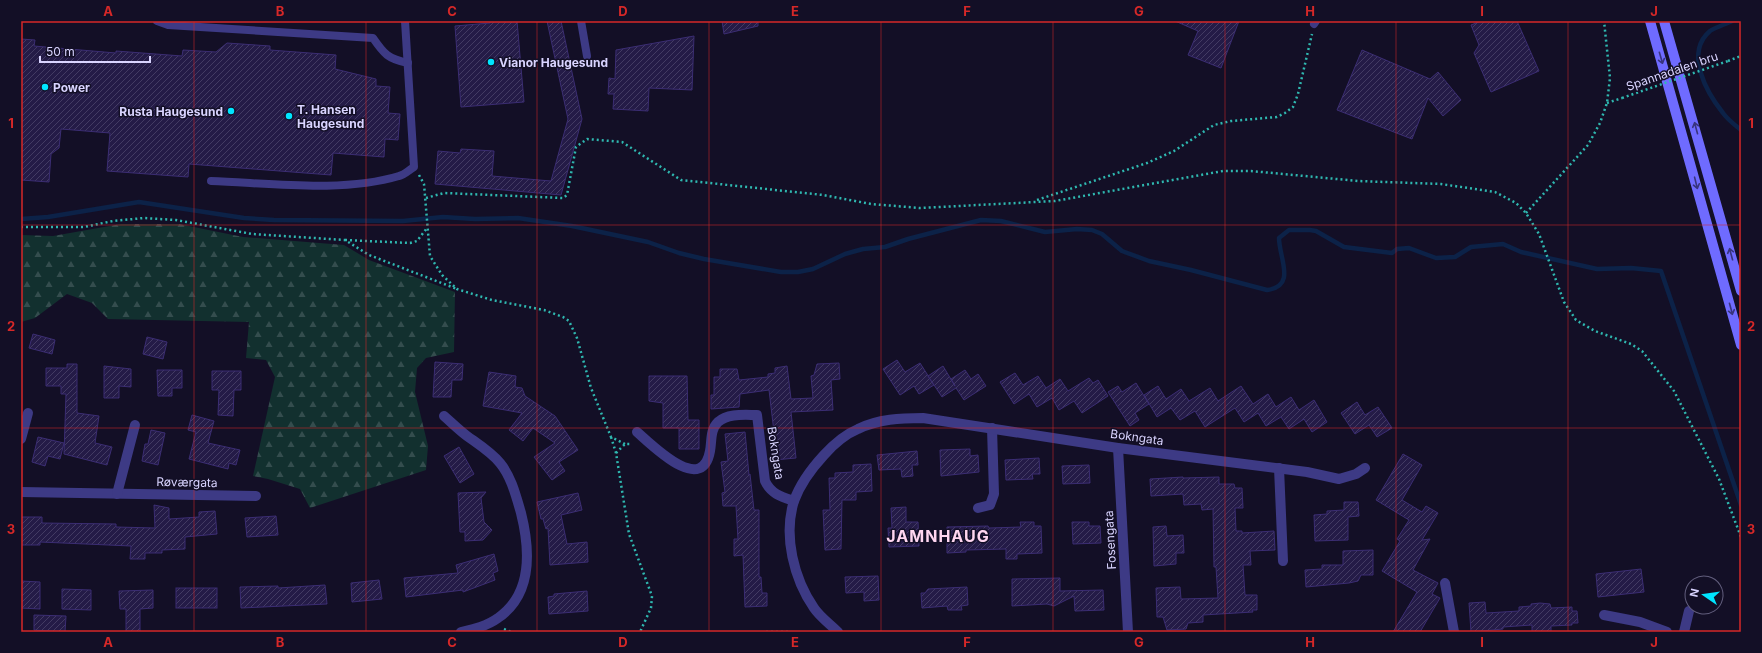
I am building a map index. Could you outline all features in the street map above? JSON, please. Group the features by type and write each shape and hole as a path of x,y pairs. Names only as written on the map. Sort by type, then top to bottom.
{"main road":[{"path":"1650,21 1741,345"},
{"path":"1664,21 1741,291"}],"street":[{"path":"21,439 28,413"},
{"name":"Bokngata","path":"637,432 680,466 692,469 698,468 708,459 711,436 718,422 732,416 757,415 765,481 768,487 781,496 794,501"},
{"path":"444,416 489,452 500,464 517,499 525,531 528,563 523,585 513,603 498,618 480,627 461,632"},
{"name":"Bokngata","path":"838,632 814,609 796,575 791,545 791,522 794,501 802,484 816,464 832,447 857,429 893,418 923,418 1118,448 1279,468 1339,479 1352,476 1365,468"},
{"path":"117,494 135,425"},
{"path":"978,508 990,505 994,494 992,428"},
{"name":"Fosengata","path":"1118,448 1128,632"},
{"path":"1279,468 1283,561"},
{"name":"Røværgata","path":"21,492 256,496"},
{"path":"1445,583 1454,632"},
{"path":"1604,615 1640,622 1667,632"},
{"path":"1684,632 1688,615"}],"lane":[{"path":"157,21 168,25 373,38 384,55 397,61 408,63"},
{"path":"211,181 325,186 358,184 400,176 414,167 405,21"},
{"path":"581,21 587,56"}],"path":[{"path":"1526,213 1588,145 1600,123 1607,103 1610,78 1604,21"},
{"path":"1034,201 1147,163 1174,151 1214,125 1231,121 1277,117 1286,113 1293,107 1298,94 1315,22"},
{"name":"Spannadalen bru","path":"1607,103 1741,56"},
{"path":"426,198 444,193 563,198 567,195 576,147 587,139 622,142 681,180 823,195 871,204 920,208 1055,201 1223,171 1251,171 1358,181 1441,184 1495,192 1516,203 1526,213 1538,234 1564,302 1576,320 1595,330 1631,344 1642,351 1654,364 1674,391 1719,479 1741,537"},
{"path":"414,167 424,184 430,256 442,275 457,289"},
{"path":"21,228 84,228 113,221 144,218 176,220 252,234 410,243 417,241 427,227"},
{"path":"345,240 369,255 457,289 492,300 544,310 564,317 569,321 577,338 591,388 616,452 629,534 652,596 651,608 640,632"},
{"path":"611,437 624,444"},
{"path":"766,632 791,632"}],"green space":[{"path":"121,224 179,224 243,237 344,245 369,260 455,292 454,352 426,358 417,368 415,392 428,446 426,470 310,508 300,489 253,476 275,377 266,360 246,358 249,322 108,319 92,303 67,294 35,318 21,322 21,235 53,236"}],"building":[{"path":"490,21 517,21 524,102 461,107 455,26 490,23"},
{"path":"547,21 561,21 582,119 561,195 435,184 438,151 460,153 461,149 494,151 492,176 551,181 568,119"},
{"path":"722,21 758,21 758,26 724,34"},
{"path":"1175,21 1239,21 1221,68 1188,55 1198,31"},
{"path":"1481,21 1517,21 1539,71 1491,92 1474,53 1479,45 1471,25"},
{"path":"694,36 692,90 649,88 648,111 613,109 614,94 608,94 609,78 615,79 616,50"},
{"path":"21,39 35,40 34,46 116,53 116,51 182,56 183,50 216,52 227,43 270,46 270,50 336,55 335,69 376,79 376,86 390,87 388,113 400,114 398,140 385,139 384,157 333,153 331,175 189,164 188,177 107,171 110,133 61,129 59,148 51,154 49,182 21,180"},
{"path":"1362,50 1430,79 1438,72 1461,100 1443,116 1428,98 1412,139 1337,110"},
{"path":"33,334 55,340 52,354 29,348"},
{"path":"147,337 167,342 163,359 143,354"},
{"path":"897,360 905,372 920,363 934,385 919,394 914,386 900,395 883,369"},
{"path":"435,362 463,364 462,380 452,380 451,397 433,397"},
{"path":"839,363 840,379 831,380 833,410 791,412 796,458 774,460 772,433 774,432 769,390 740,394 739,407 711,409 711,395 714,395 714,377 720,377 720,369 737,369 739,380 768,377 768,374 775,373 775,368 787,366 791,399 813,398 811,376 814,375 817,364"},
{"path":"67,364 77,364 77,413 99,416 95,443 112,447 107,465 64,454 66,394 61,394 61,386 46,386 46,368 67,368"},
{"path":"104,366 131,369 131,387 119,386 119,398 104,398"},
{"path":"943,366 955,386 951,379 965,370 971,379 978,374 986,386 964,400 956,388 942,397 928,376"},
{"path":"157,370 182,370 182,388 172,388 172,396 158,396"},
{"path":"212,371 241,371 241,390 234,390 233,416 218,415 219,390 212,390"},
{"path":"489,372 516,376 515,387 522,388 525,396 555,416 578,450 559,462 565,471 552,480 534,457 555,443 533,428 523,441 509,430 522,413 483,406"},
{"path":"1015,373 1023,385 1038,376 1046,388 1060,379 1068,391 1089,378 1093,383 1098,380 1108,396 1082,413 1074,401 1059,410 1052,398 1037,407 1029,394 1014,404 1000,382"},
{"path":"649,376 687,376 688,420 699,420 699,449 679,449 679,428 663,428 663,403 649,401"},
{"path":"1136,383 1149,404 1135,413 1139,420 1130,426 1108,392 1118,386 1122,392"},
{"path":"1158,386 1166,399 1181,389 1189,401 1210,388 1218,401 1241,386 1253,404 1268,394 1276,407 1291,397 1299,410 1314,400 1327,422 1312,432 1304,419 1289,429 1281,417 1266,426 1258,413 1244,422 1235,408 1205,427 1195,411 1180,420 1171,408 1157,417 1144,395"},
{"path":"1357,402 1365,415 1378,407 1392,428 1377,437 1369,425 1355,434 1341,413"},
{"path":"192,415 214,421 208,443 240,450 236,465 229,463 228,469 189,459 196,432 188,430"},
{"path":"151,430 165,433 158,465 142,461 145,444 148,444"},
{"path":"745,432 754,510 759,510 759,577 761,577 762,593 767,593 767,606 745,607 743,555 734,556 734,539 738,539 736,506 723,506 722,493 725,492 721,462 728,461 725,434"},
{"path":"38,437 64,443 60,459 48,456 45,466 32,462"},
{"path":"459,447 474,474 460,483 444,456"},
{"path":"970,449 970,456 978,455 979,472 941,476 940,450"},
{"path":"917,451 918,465 912,465 913,476 902,477 901,469 879,470 877,455"},
{"path":"1403,454 1422,465 1402,500 1422,512 1426,506 1438,513 1422,540 1430,539 1413,570 1438,583 1432,594 1440,598 1420,632 1393,632 1417,592 1382,571 1400,541 1397,539 1409,520 1376,500"},
{"path":"1039,458 1040,474 1032,474 1033,479 1006,480 1005,460"},
{"path":"871,464 872,491 856,492 856,500 842,500 841,549 825,550 823,510 830,510 829,478 835,478 835,473 853,472 853,465"},
{"path":"1089,465 1090,483 1063,484 1062,466"},
{"path":"1219,477 1219,484 1234,484 1235,488 1242,488 1243,508 1235,508 1236,531 1242,531 1242,533 1274,531 1275,550 1250,551 1251,565 1243,565 1245,595 1257,595 1257,610 1252,610 1253,612 1203,615 1203,622 1188,623 1186,629 1167,630 1163,617 1157,617 1156,588 1180,587 1181,599 1218,598 1216,567 1214,567 1213,509 1202,510 1201,504 1184,505 1183,494 1151,496 1150,479"},
{"path":"486,492 481,498 484,522 492,530 483,540 465,541 465,532 460,532 458,493"},
{"path":"578,493 582,510 561,515 567,544 587,542 588,562 550,565 548,528 546,529 543,519 541,519 537,502"},
{"path":"1344,502 1358,502 1359,516 1348,517 1348,540 1315,541 1314,515 1327,514 1327,511 1344,510"},
{"path":"154,505 169,508 169,519 199,517 199,512 215,511 217,534 185,537 185,549 162,550 162,553 145,553 145,559 130,559 131,546 40,542 40,545 21,545 21,517 42,517 42,523 116,524 116,527 155,528"},
{"path":"906,507 906,522 918,522 919,546 889,547 888,528 892,528 891,508"},
{"path":"276,516 278,535 247,537 245,518"},
{"path":"1020,522 1034,522 1034,526 1041,526 1042,553 1017,554 1017,559 1006,559 1006,549 966,550 966,552 947,553 947,527 1021,527"},
{"path":"1072,522 1089,522 1089,526 1100,526 1101,543 1073,544"},
{"path":"1166,526 1167,536 1183,535 1184,553 1176,553 1176,564 1154,566 1153,527"},
{"path":"1373,550 1373,575 1361,575 1358,581 1349,583 1306,587 1305,570 1322,569 1322,565 1343,565 1343,551"},
{"path":"494,554 498,571 493,573 495,580 463,592 463,590 406,597 404,578 458,573 456,565"},
{"path":"1641,569 1644,592 1598,597 1596,574"},
{"path":"878,576 879,600 864,601 864,592 846,593 845,577"},
{"path":"1060,578 1060,591 1103,590 1104,610 1075,611 1074,596 1054,606 1047,604 1012,606 1012,579"},
{"path":"379,580 382,599 352,602 351,583"},
{"path":"21,581 40,582 40,609 21,608"},
{"path":"325,585 327,604 241,608 240,587 278,586 278,588"},
{"path":"967,587 968,605 961,606 962,610 948,610 947,606 922,608 921,593 925,593 928,589"},
{"path":"176,588 217,588 217,608 176,608"},
{"path":"62,589 91,590 91,610 62,609"},
{"path":"153,590 153,608 140,609 140,632 126,632 126,609 120,609 119,591"},
{"path":"587,591 588,611 549,614 548,597 554,596 554,594"},
{"path":"1485,602 1486,613 1519,611 1519,607 1531,606 1531,604 1540,603 1550,604 1551,608 1572,607 1572,611 1577,611 1578,623 1572,623 1572,625 1551,626 1551,632 1532,632 1532,625 1503,627 1503,629 1471,632 1469,603"},
{"path":"34,615 66,616 65,632 34,630"}],"waterway":[{"path":"1732,21 1710,31 1702,40 1698,61 1705,84 1717,105 1725,116 1741,130"},
{"path":"21,219 48,217 139,202 244,218 274,220 403,221 443,217 475,219 518,218 572,226 648,242 679,253 704,259 781,272 798,272 813,269 845,254 863,249 885,247 908,239 981,220 1001,221 1045,232 1077,229 1092,230 1102,234 1122,251 1149,261 1191,270 1267,290 1282,283 1284,270 1279,238 1289,230 1316,231 1344,247 1392,253 1397,249 1409,248 1436,258 1455,257 1471,247 1503,244 1521,252 1597,269 1631,268 1661,271 1741,505"}],"place":[{"name":"Vianor Haugesund","path":"491,62"},
{"name":"Power","path":"45,87"},
{"name":"Rusta Haugesund","path":"231,111"},
{"name":"T. Hansen Haugesund","path":"289,116"}],"district":[{"name":"JAMNHAUG","path":"938,536"}]}
